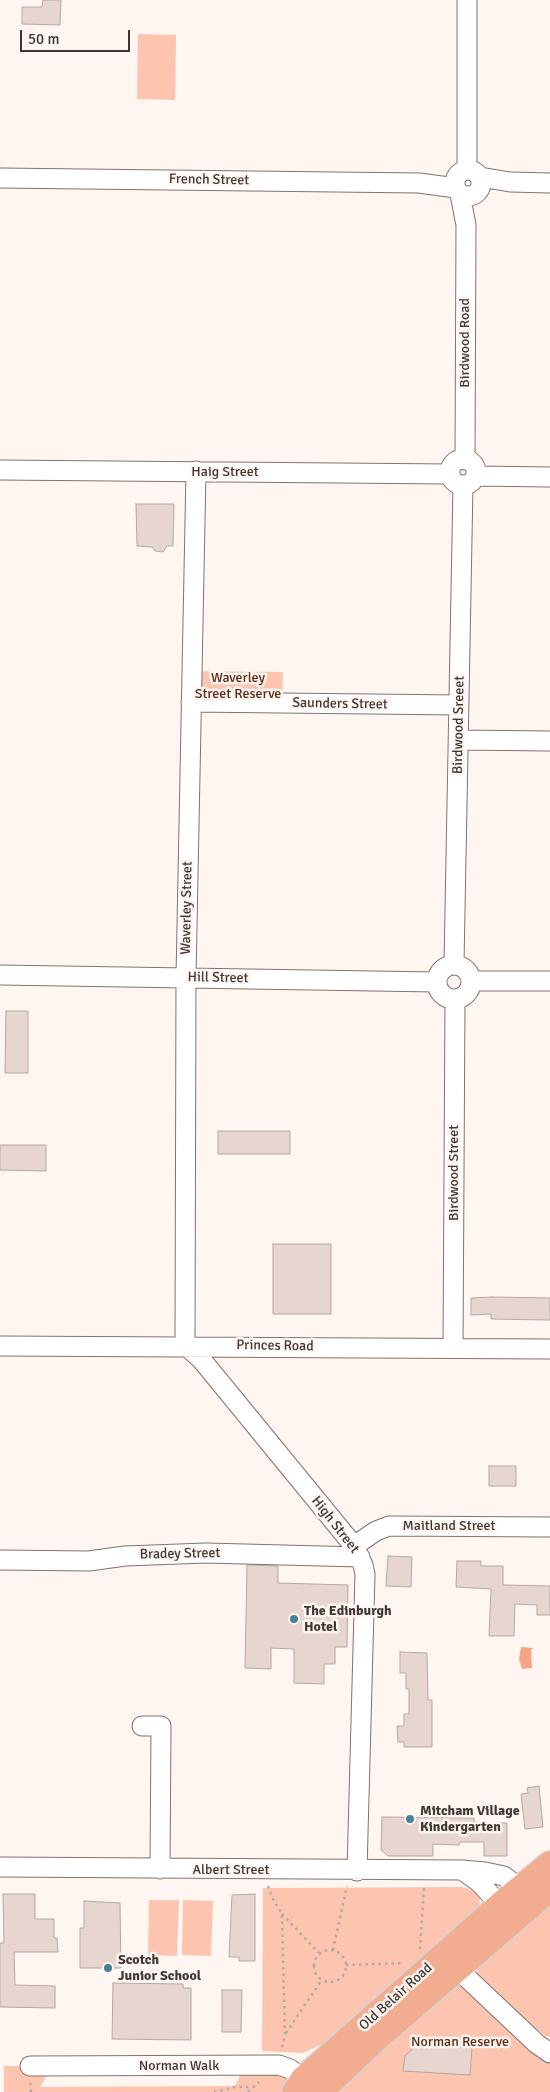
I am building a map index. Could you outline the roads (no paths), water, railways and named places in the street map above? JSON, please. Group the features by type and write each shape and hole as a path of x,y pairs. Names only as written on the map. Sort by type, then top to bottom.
{"main road":[{"name":"Old Belair Road","path":"309,2089 440,1958 535,1894 550,1864"}],"street":[{"name":"Birdwood Road","path":"463,478 454,464 465,460 466,225 468,184 467,0"},
{"name":"French Street","path":"0,178 468,184 550,183"},
{"name":"Haig Street","path":"0,470 196,471 463,478 550,476"},
{"name":"Waverley Street","path":"185,1345 186,977 196,471"},
{"name":"Birdwood Sreeet","path":"454,964 460,740 463,478"},
{"name":"Saunders Street","path":"191,702 459,705"},
{"path":"460,740 550,741"},
{"path":"454,964 468,971 472,980 469,991 463,997 455,999 445,997 439,992 436,982 439,972 444,966 454,964"},
{"name":"Hill Street","path":"0,975 436,982"},
{"path":"472,980 550,981"},
{"name":"Birdwood Street","path":"453,1348 455,999"},
{"name":"Princes Road","path":"0,1346 185,1345 550,1349"},
{"name":"High Street","path":"185,1345 201,1359 357,1551 365,1574 358,1871"},
{"name":"Maitland Street","path":"357,1551 376,1531 389,1526 550,1527"},
{"name":"Bradey Street","path":"0,1560 89,1561 125,1556 357,1551"},
{"path":"142,1726 161,1726 160,1870"},
{"name":"Albert Street","path":"0,1866 160,1870 462,1870 504,1876 535,1894"},
{"path":"462,1870 480,1884 506,1913"},
{"path":"440,1958 537,2044 550,2053"},
{"name":"Norman Walk","path":"30,2066 279,2065 309,2089"}],"place":[{"name":"The Edinburgh Hotel","path":"294,1619"},
{"name":"Mitcham Village Kindergarten","path":"410,1819"},
{"name":"Scotch Junior School","path":"108,1968"}],"park label":[{"name":"Waverley Street Reserve","path":"238,686"},
{"name":"Norman Reserve","path":"460,2042"}]}
